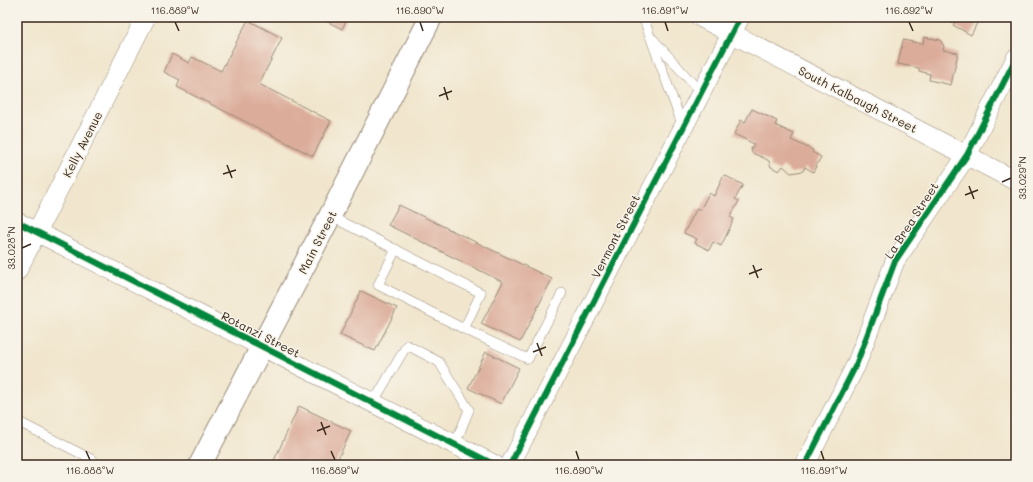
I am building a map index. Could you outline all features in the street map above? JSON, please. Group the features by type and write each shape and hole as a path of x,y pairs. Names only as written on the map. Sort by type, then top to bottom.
{"main road":[{"name":"Main Street","path":"200,465 263,347 431,17"}],"street":[{"name":"Kelly Avenue","path":"17,271 146,17"},
{"name":"South Kalbaugh Street","path":"700,17 736,25 1016,181"},
{"name":"Vermont Street","path":"510,465 736,25"},
{"name":"La Brea Street","path":"805,465 856,365 895,261 967,155 1016,58"},
{"name":"Rotanzi Street","path":"17,222 495,465"}],"lane":[{"path":"643,17 683,128"},
{"path":"649,35 701,93"},
{"path":"330,216 481,293 464,329"},
{"path":"396,249 378,286 528,359 562,293"},
{"path":"373,403 407,345 439,362 468,410 455,444"},
{"path":"17,421 93,460"}],"building":[{"path":"307,17 348,17 342,29 320,18 318,22"},
{"path":"958,17 980,17 971,35 953,25"},
{"path":"248,20 282,38 259,84 331,121 313,156 177,87 180,80 164,72 172,54 189,63 192,57 221,71"},
{"path":"924,37 940,40 944,46 943,50 958,53 951,85 929,80 930,74 919,71 919,68 898,64 903,40 923,44"},
{"path":"752,109 777,121 775,125 794,134 791,140 813,150 812,152 821,157 813,172 805,167 803,171 791,173 783,166 779,171 771,167 769,161 752,153 751,149 754,144 734,134 741,120 745,122"},
{"path":"724,175 743,185 735,199 739,201 730,217 734,219 721,246 713,242 709,250 695,243 697,239 684,233 697,208 700,210 709,193 714,196"},
{"path":"399,205 552,279 520,342 481,324 503,282 388,225"},
{"path":"361,291 397,308 375,351 340,335"},
{"path":"486,352 519,368 501,404 468,388"},
{"path":"299,406 351,431 335,465 272,465"}],"cycle path":[{"path":"510,465 740,17"},
{"path":"805,465 856,365 895,261 967,155 1016,58"},
{"path":"17,222 495,465"}]}
